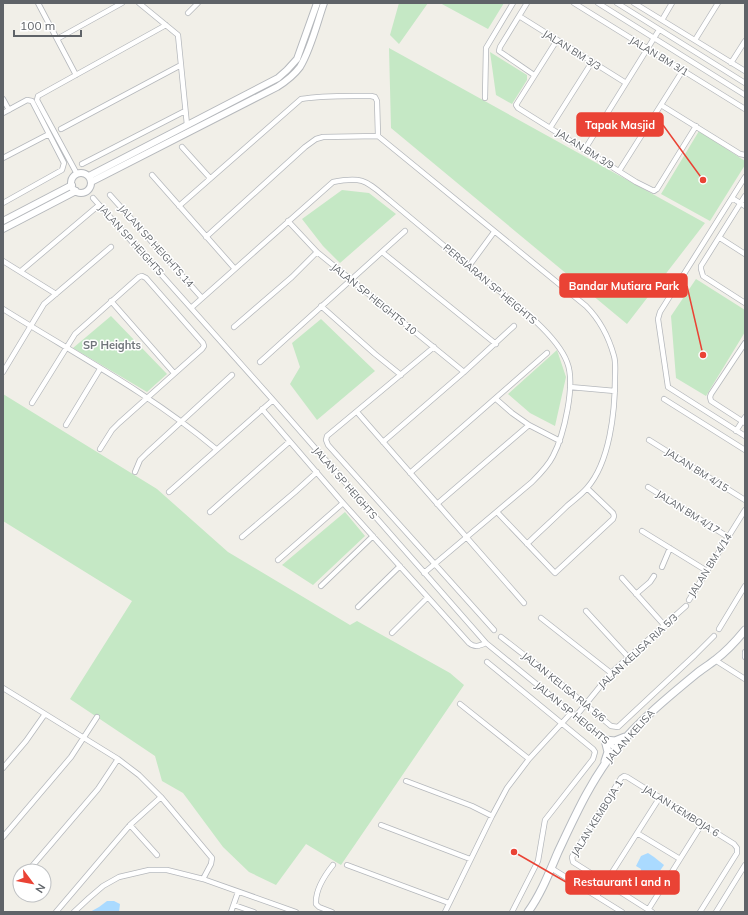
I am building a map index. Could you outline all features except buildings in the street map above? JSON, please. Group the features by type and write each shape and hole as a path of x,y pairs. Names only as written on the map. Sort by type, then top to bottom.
{"main road":[{"name":"JALAN KELISA","path":"528,912 539,893 586,795 616,749 627,736 659,705 730,648 745,630"},
{"path":"604,766 608,752 605,740 615,741 627,736"}],"street":[{"path":"38,3 76,75"},
{"path":"57,39 122,3"},
{"path":"139,3 178,36 187,125"},
{"path":"188,13 198,3"},
{"path":"90,179 187,125 278,78 297,59 317,3"},
{"path":"90,179 277,87 284,82 299,68 305,58 324,3"},
{"path":"485,98 486,48 513,3"},
{"path":"527,3 499,50 534,75 557,40"},
{"name":"JALAN BM 3/1","path":"574,3 745,109"},
{"path":"598,3 745,94"},
{"path":"616,3 745,83"},
{"path":"634,3 745,71"},
{"path":"662,20 672,3"},
{"path":"695,40 718,3"},
{"name":"JALAN BM 3/3","path":"519,16 626,83"},
{"path":"76,174 37,100 38,96 166,25"},
{"path":"585,149 659,30"},
{"path":"731,63 745,41"},
{"path":"550,128 592,62"},
{"path":"61,129 181,65"},
{"path":"619,171 683,70"},
{"name":"JALAN BM 3/9","path":"534,75 516,105 518,108 636,182 654,191 696,126"},
{"path":"179,206 301,99 328,96 375,97 377,101 378,136"},
{"path":"3,99 8,110"},
{"path":"3,113 27,100 32,101 64,163 62,170 3,203"},
{"path":"661,105 740,154 745,155"},
{"path":"82,164 185,111"},
{"path":"3,158 49,134"},
{"path":"206,237 305,147 316,139 324,137 378,136 586,306 594,314 607,337 614,357 615,391 612,424 607,447 598,471 588,488 527,544"},
{"path":"182,147 210,178"},
{"path":"83,173 90,179 90,188 86,192 80,193 76,191 72,184 73,178 76,174 83,173"},
{"path":"152,176 235,269"},
{"path":"745,177 660,312 658,319 668,387 708,414 745,436"},
{"name":"PERSIARAN SP HEIGHTS","path":"192,308 333,182 342,180 362,180 388,199 525,312 557,343 567,362 570,373 570,387 560,441 553,457 532,482 424,573"},
{"path":"3,221 72,184"},
{"path":"3,229 76,191"},
{"name":"JALAN SP HEIGHTS 14","path":"110,195 202,298"},
{"path":"745,196 743,205 701,266 702,273 707,278 745,303"},
{"name":"JALAN SP HEIGHTS","path":"93,198 192,308 486,643 616,749"},
{"path":"732,198 743,205"},
{"path":"21,271 99,205"},
{"name":"JALAN SP HEIGHTS 10","path":"288,221 317,252 464,372"},
{"path":"260,362 405,231"},
{"path":"469,266 494,232"},
{"path":"720,238 745,254"},
{"path":"3,372 44,304 111,247"},
{"path":"234,327 292,277 317,252"},
{"path":"382,252 496,344"},
{"path":"3,261 56,294"},
{"path":"32,403 75,334 111,301 142,276 150,282 204,346 116,426 100,448"},
{"path":"111,301 174,373"},
{"path":"321,306 375,354 402,375"},
{"path":"3,309 148,398 183,422 216,449"},
{"path":"383,442 496,344 514,326"},
{"path":"736,431 744,420 712,400 710,397 745,343"},
{"path":"434,347 327,436 326,440 333,450 494,630"},
{"path":"410,473 547,353"},
{"path":"66,425 100,369"},
{"path":"135,472 140,460 147,453 168,433 183,422 232,375"},
{"path":"570,387 615,391"},
{"path":"496,399 529,425 560,441"},
{"path":"664,399 745,450"},
{"path":"169,492 273,400"},
{"path":"262,409 289,442 427,598 469,643 472,646 486,643"},
{"path":"357,412 524,603"},
{"path":"703,423 708,414"},
{"path":"437,504 529,425"},
{"name":"JALAN BM 4/15","path":"649,440 745,500"},
{"path":"210,512 289,442"},
{"path":"242,537 316,472"},
{"name":"JALAN BM 4/17","path":"648,487 728,537"},
{"path":"498,512 555,573 613,519 613,513 588,488"},
{"path":"278,560 343,503"},
{"name":"JALAN BM 4/14","path":"689,600 745,510"},
{"path":"642,531 707,571"},
{"path":"321,586 373,536"},
{"path":"662,567 670,548"},
{"path":"358,607 400,566"},
{"path":"636,594 650,582 654,576"},
{"path":"622,578 665,626"},
{"path":"719,629 745,586"},
{"path":"392,633 427,598"},
{"name":"JALAN KELISA RIA 5/3","path":"576,716 611,673 686,606"},
{"path":"586,611 629,658"},
{"path":"541,618 611,673"},
{"name":"JALAN KELISA RIA 5/6","path":"501,637 555,679 611,726 618,727 714,636"},
{"path":"745,652 745,657"},
{"path":"716,660 745,679"},
{"path":"486,662 562,723 595,752 595,756 545,820 538,861 512,912"},
{"path":"3,688 84,737 118,759 139,775 161,797 212,858 204,880"},
{"path":"460,704 529,759"},
{"path":"445,912 470,859 507,788 529,759 572,712"},
{"path":"3,768 26,741 44,714"},
{"path":"3,837 71,757 97,717"},
{"path":"3,758 8,762"},
{"path":"35,863 98,789 118,759"},
{"name":"JALAN KEMBOJA 6","path":"624,776 734,844 737,848 736,853 700,912"},
{"name":"JALAN KEMBOJA 1","path":"606,883 572,862 571,859 621,778 624,776"},
{"path":"406,781 472,806 492,816"},
{"path":"56,912 130,825 161,797"},
{"path":"597,896 660,797"},
{"path":"606,883 650,911 702,824"},
{"path":"130,825 157,855"},
{"path":"381,825 470,859"},
{"path":"637,833 680,860"},
{"path":"332,912 319,908 316,904 316,900 325,877 333,864"},
{"path":"347,865 449,903"},
{"path":"716,912 745,865"},
{"path":"551,868 622,912"},
{"path":"74,912 103,886 119,877 149,870 167,870 204,880 296,912"},
{"path":"231,912 238,892"},
{"path":"234,905 254,912"}],"green space":[{"path":"399,3 428,3 399,44 390,35"},
{"path":"440,3 504,3 488,29"},
{"path":"389,48 705,223 627,324 391,128"},
{"path":"490,52 527,75 527,80 512,104 496,95"},
{"path":"699,131 745,161 745,165 710,221 661,194"},
{"path":"342,190 369,193 396,214 340,263 323,246 302,219"},
{"path":"696,279 745,310 745,332 706,396 676,378 671,316"},
{"path":"111,316 167,374 147,392 73,348"},
{"path":"321,319 375,371 317,420 290,384 300,367 292,343"},
{"path":"557,350 566,377 555,426 530,413 508,394"},
{"path":"3,394 157,489 228,552 350,625 357,621 450,673 464,685 341,865 306,844 276,885 249,872 223,847 183,793 162,781 155,756 70,699 132,601 3,521"},
{"path":"345,512 365,536 313,585 282,565"}],"water":[{"path":"648,853 664,865 647,889 641,894 637,888 637,885 641,869 636,866 641,856"},
{"path":"107,901 114,901 120,904 119,912 90,912 99,907"}],"place":[{"name":"Tapak Masjid","path":"703,180"},
{"name":"Bandar Mutiara Park","path":"703,355"},
{"name":"Restaurant l and n","path":"514,852"}],"district":[{"name":"SP Heights","path":"112,345"}]}
